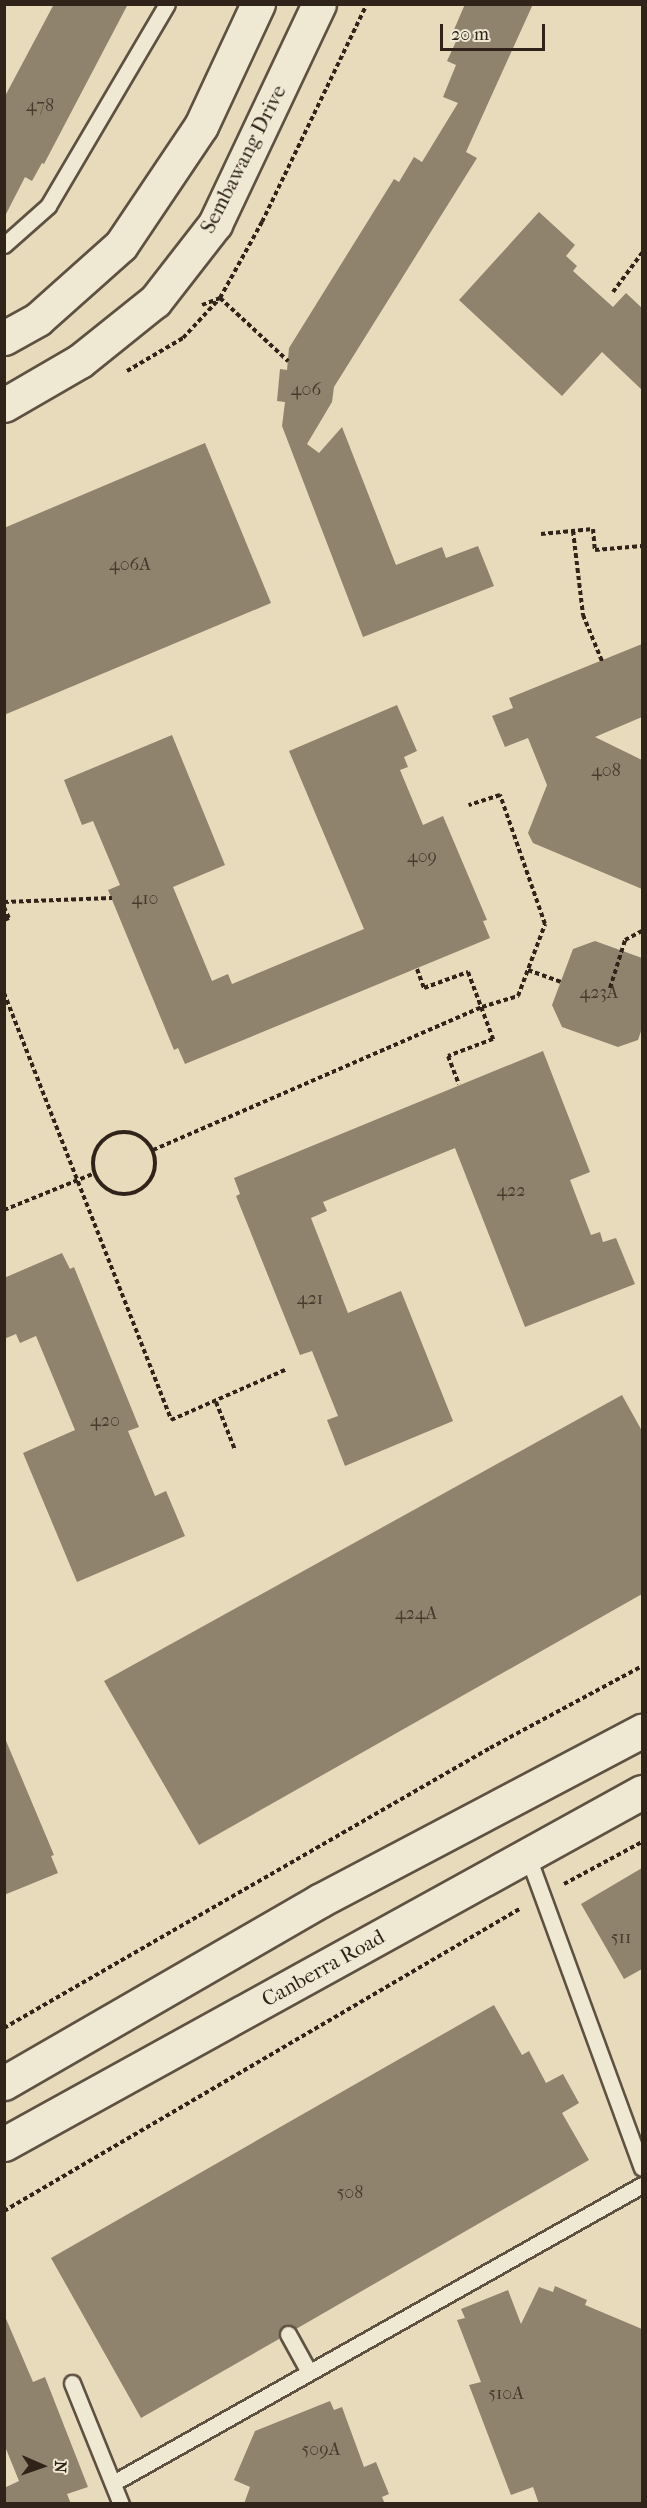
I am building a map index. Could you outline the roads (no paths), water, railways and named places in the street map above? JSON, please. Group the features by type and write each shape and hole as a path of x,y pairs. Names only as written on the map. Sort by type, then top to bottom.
{"main road":[{"path":"4,338 38,318 120,245 201,126 258,4"},
{"name":"Sembawang Drive","path":"4,405 80,361 162,292 215,224 319,4"},
{"path":"4,2083 320,1901 642,1731"},
{"name":"Canberra Road","path":"4,2144 642,1792"}],"lane":[{"path":"4,245 48,206 167,4"},
{"path":"527,1854 544,1895 642,2168"},
{"path":"112,2483 642,2185"},
{"path":"288,2334 309,2372"},
{"path":"72,2383 121,2504"}]}
